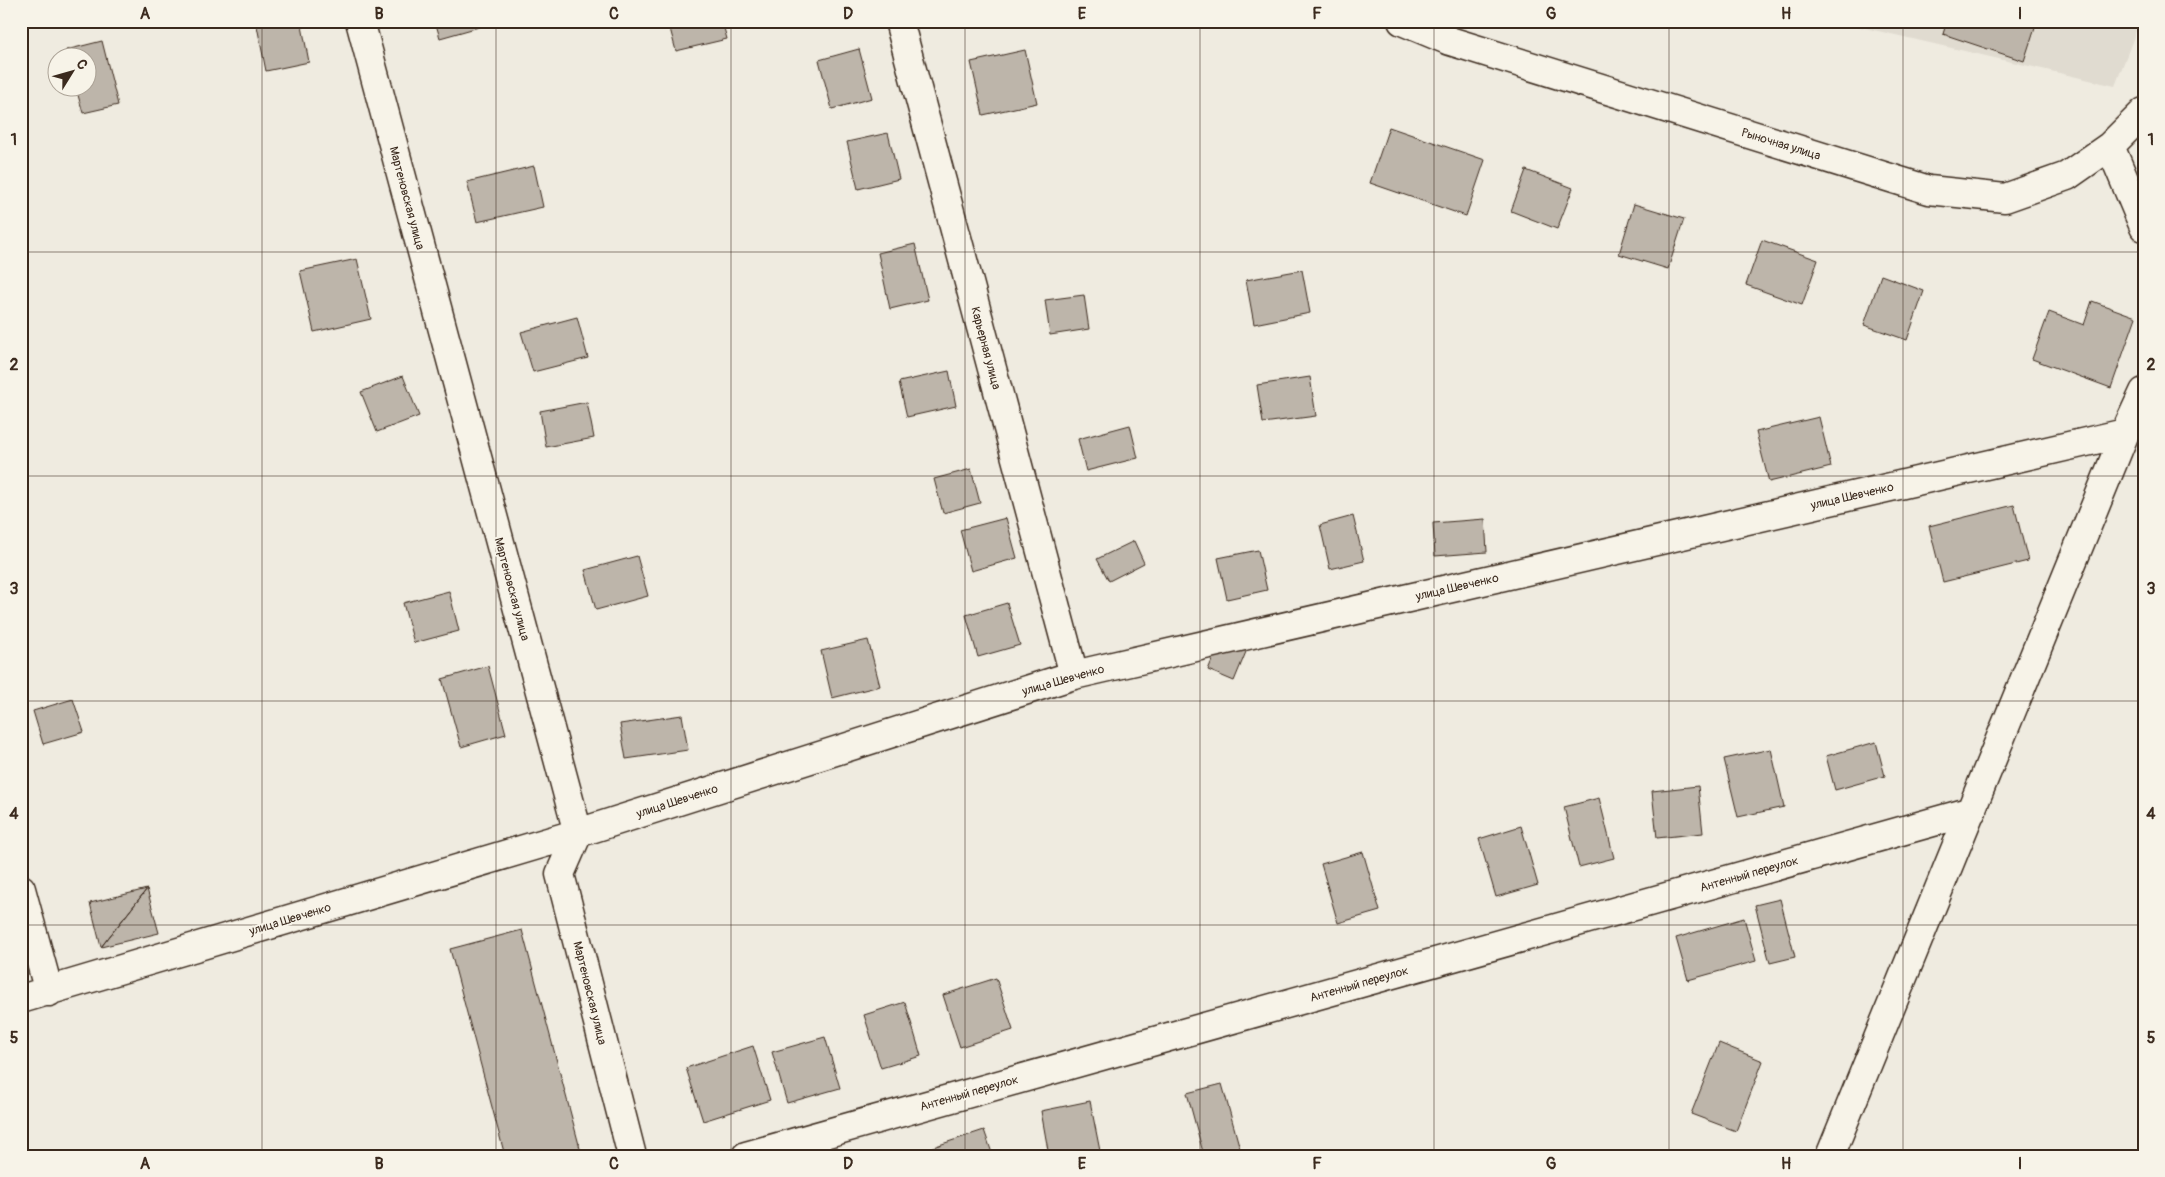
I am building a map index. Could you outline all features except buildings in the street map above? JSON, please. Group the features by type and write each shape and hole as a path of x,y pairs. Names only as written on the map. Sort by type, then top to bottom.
{"street":[{"name":"Мартеновская улица","path":"360,21 578,833 560,874 632,1156"},
{"name":"Карьерная улица","path":"899,21 1074,675"},
{"name":"Рыночная улица","path":"1402,21 1450,41 1929,190 2005,198 2067,176 2110,146 2144,112"},
{"path":"2110,146 2144,227"},
{"path":"1830,1156 2125,433 2144,392"},
{"name":"улица Шевченко","path":"21,999 578,833 1074,675 2125,433"},
{"name":"Антенный переулок","path":"746,1156 1972,811"},
{"path":"21,889 49,992"}],"shaded area":[{"path":"1835,21 2140,21 2115,86"}]}
